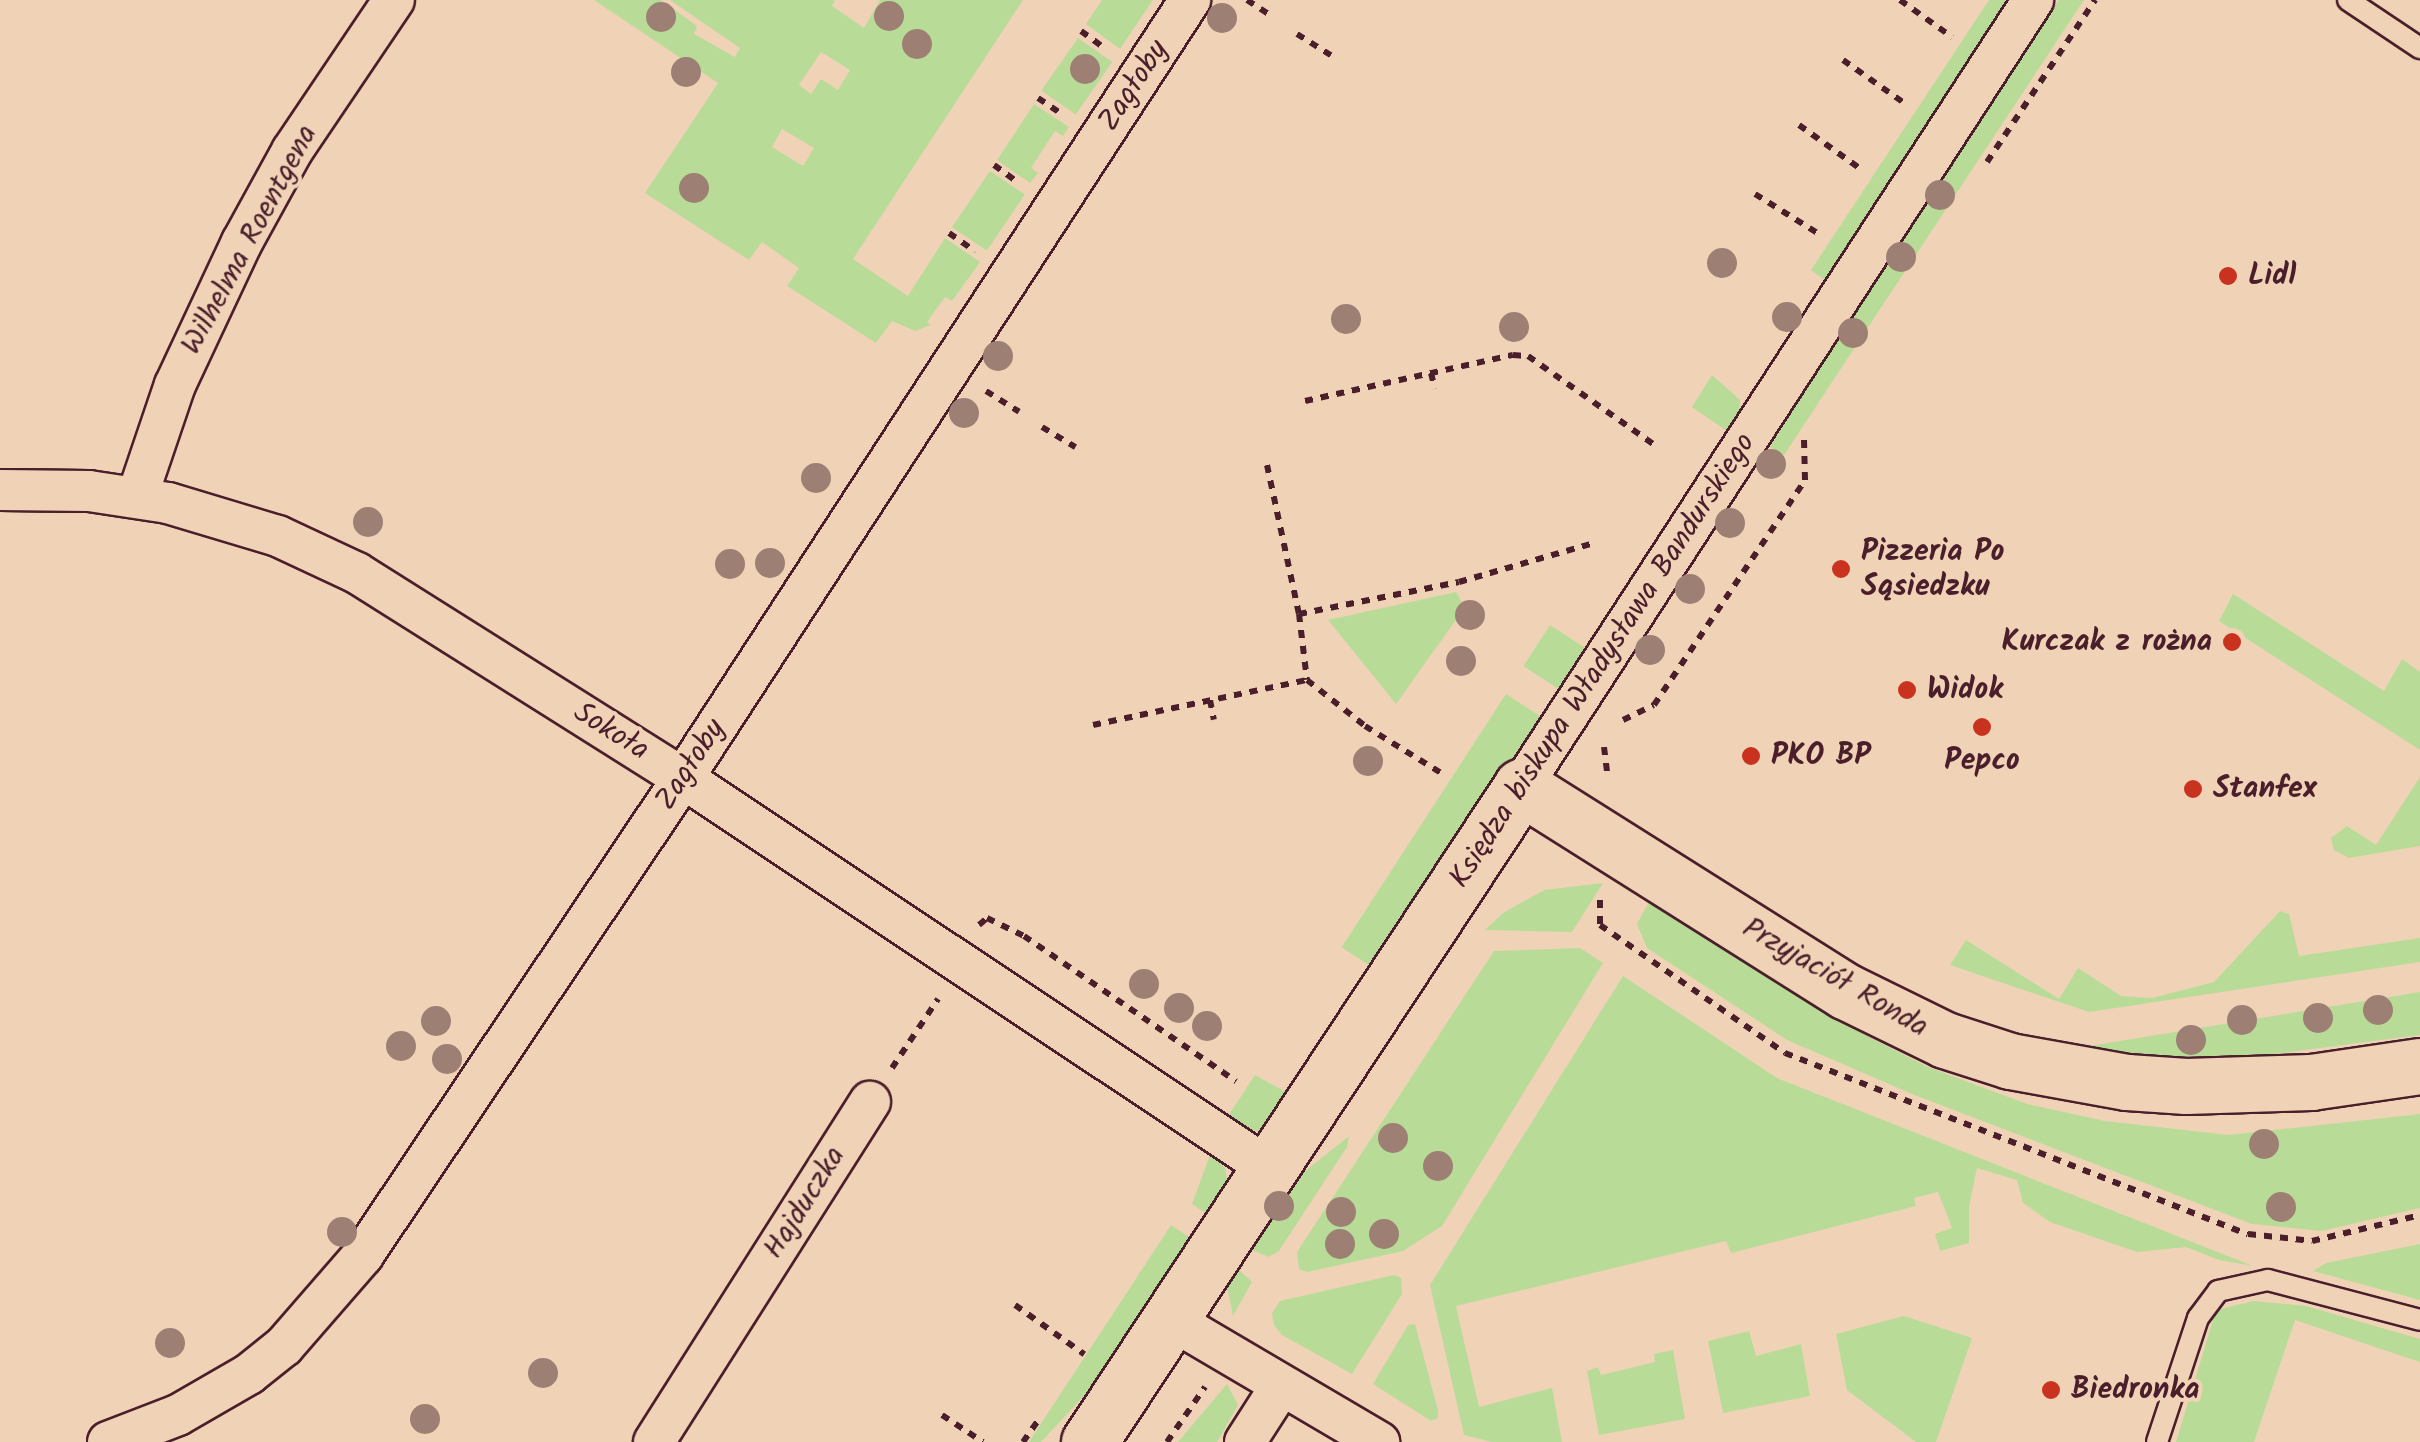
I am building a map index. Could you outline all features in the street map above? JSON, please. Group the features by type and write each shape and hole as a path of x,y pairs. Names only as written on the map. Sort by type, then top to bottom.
{"street":[{"name":"Wilhelma Roentgena","path":"138,497 175,385 242,242 292,151 394,0"},
{"name":"Zagłoby","path":"108,1442 178,1415 249,1374 284,1346 374,1238 683,778 1190,0"},
{"name":"Księdza biskupa Władysława Bandurskiego","path":"1090,1442 2032,0"},
{"name":"Sokoła","path":"0,490 49,488 138,497 237,522 357,573 965,949 1270,1169"},
{"name":"Przyjaciół Ronda","path":"1521,787 1845,991 1946,1040 2010,1062 2127,1082 2204,1086 2311,1082 2420,1066"},
{"name":"Hajduczka","path":"654,1442 870,1102"},
{"path":"1170,1318 1379,1442"},
{"path":"1245,1442 1282,1386"}],"lane":[{"path":"2348,0 2420,48"},
{"path":"2157,1442 2198,1318 2218,1291 2268,1280 2420,1320"}],"path":[{"path":"1246,0 1273,17"},
{"path":"1900,0 1952,36"},
{"path":"1984,166 2096,0"},
{"path":"1082,31 1120,58"},
{"path":"1297,34 1330,54"},
{"path":"1842,60 1906,105"},
{"path":"1038,98 1077,124"},
{"path":"1799,125 1862,170"},
{"path":"994,165 1032,192"},
{"path":"1755,194 1819,234"},
{"path":"949,234 988,260"},
{"path":"1305,401 1513,355 1528,356 1656,446"},
{"path":"1431,373 1434,389"},
{"path":"1617,728 1624,718 1654,705 1805,480 1801,443 1812,426"},
{"path":"1042,427 1075,447"},
{"path":"1267,465 1299,614 1307,680 1365,726 1441,772"},
{"path":"1299,614 1459,582 1594,543"},
{"path":"1092,725 1307,680"},
{"path":"1210,700 1214,720"},
{"path":"1609,784 1603,748 1610,739"},
{"path":"870,1102 987,918 1024,936 1236,1081"},
{"path":"1600,925 1785,1054 2248,1234 2312,1241 2420,1215"},
{"path":"1015,1305 1084,1354"},
{"path":"1167,1442 1212,1378"},
{"path":"942,1415 983,1442"}],"green space":[{"path":"594,0 661,0 697,26 694,34 735,57 740,48 670,0 835,0 832,6 864,28 880,0 1023,0 853,259 908,296 945,238 980,262 952,301 945,297 927,322 931,325 915,331 892,321 876,343 787,286 799,268 762,242 749,260 645,193 718,83","holes":["821,52 850,70 838,90 821,79 811,94 799,85","782,129 814,148 803,166 772,147"]},
{"path":"1102,0 1153,0 1120,49 1086,24"},
{"path":"1989,0 2007,0 1825,280 1811,270"},
{"path":"2059,0 2084,0 1784,455 1770,447 1900,238"},
{"path":"1078,38 1112,62 1076,115 1041,90"},
{"path":"1034,104 1069,127 1063,136 1055,131 1031,168 1038,173 1030,183 997,160"},
{"path":"990,171 1025,194 987,251 952,227"},
{"path":"1712,375 1740,400 1739,412 1727,431 1692,407"},
{"path":"1456,592 1465,607 1396,704 1328,620"},
{"path":"2233,594 2384,691 2402,659 2420,672 2420,750 2219,621"},
{"path":"1550,625 1586,648 1559,690 1523,666"},
{"path":"1506,694 1541,717 1377,970 1342,947"},
{"path":"2420,777 2420,846 2349,858 2334,850 2331,838 2347,826 2376,845"},
{"path":"1603,883 1572,932 1485,930 1503,913 1544,890"},
{"path":"1650,900 1865,1035 1928,1067 2027,1104 2105,1121 2228,1135 2420,1114 2420,1208 2322,1231 2252,1224 1912,1094 1787,1040 1647,948 1637,924"},
{"path":"2280,911 2289,914 2299,956 2420,938 2420,962 2089,1012 1950,965 1966,940 2059,999 2078,968 2121,996 2152,998 2214,982"},
{"path":"1580,948 1603,963 1442,1226 1403,1251 1307,1272 1299,1269 1297,1252 1494,951"},
{"path":"1623,976 1777,1078 2253,1266 2219,1260 2186,1247 2137,1252 2050,1222 2023,1203 2017,1180 1977,1168 1969,1207 1969,1243 1940,1251 1935,1234 1952,1228 1938,1192 1914,1198 1916,1206 1731,1253 1726,1241 1456,1306 1479,1407 1552,1388 1562,1442 1492,1442 1464,1435 1430,1285"},
{"path":"2420,992 2420,1035 2237,1059 2172,1059 2083,1047"},
{"path":"1255,1075 1293,1096 1262,1130 1256,1131 1226,1119"},
{"path":"1349,1136 1347,1147 1279,1251 1269,1257 1252,1250 1247,1243 1293,1181"},
{"path":"1211,1152 1225,1168 1228,1185 1211,1217 1192,1204"},
{"path":"1171,1225 1195,1241 1097,1382 1041,1442 1029,1442"},
{"path":"2420,1244 2420,1300 2313,1271 2326,1263"},
{"path":"1234,1265 1252,1282 1233,1316 1227,1286"},
{"path":"1394,1275 1401,1278 1402,1294 1352,1374 1282,1335 1274,1325 1272,1313 1280,1301"},
{"path":"2254,1301 2306,1306 2420,1339 2420,1362 2295,1320 2254,1442 2176,1442 2216,1310"},
{"path":"1904,1316 1972,1338 1936,1442 1916,1442 1847,1390 1836,1334"},
{"path":"1415,1324 1438,1410 1438,1418 1431,1421 1373,1384 1408,1325"},
{"path":"1749,1331 1756,1356 1801,1344 1810,1396 1723,1413 1708,1341"},
{"path":"1673,1350 1685,1419 1599,1435 1587,1371 1598,1367 1601,1375 1655,1362 1654,1354"},
{"path":"1227,1384 1238,1405 1217,1442 1178,1442"}],"place":[{"name":"Lidl","path":"2228,276"},
{"name":"Pizzeria Po Sąsiedzku","path":"1841,569"},
{"name":"Kurczak z rożna","path":"2232,642"},
{"name":"Widok","path":"1907,690"},
{"name":"Pepco","path":"1982,727"},
{"name":"PKO BP","path":"1751,756"},
{"name":"Stanfex","path":"2193,789"},
{"name":"Biedronka","path":"2051,1390"}]}
